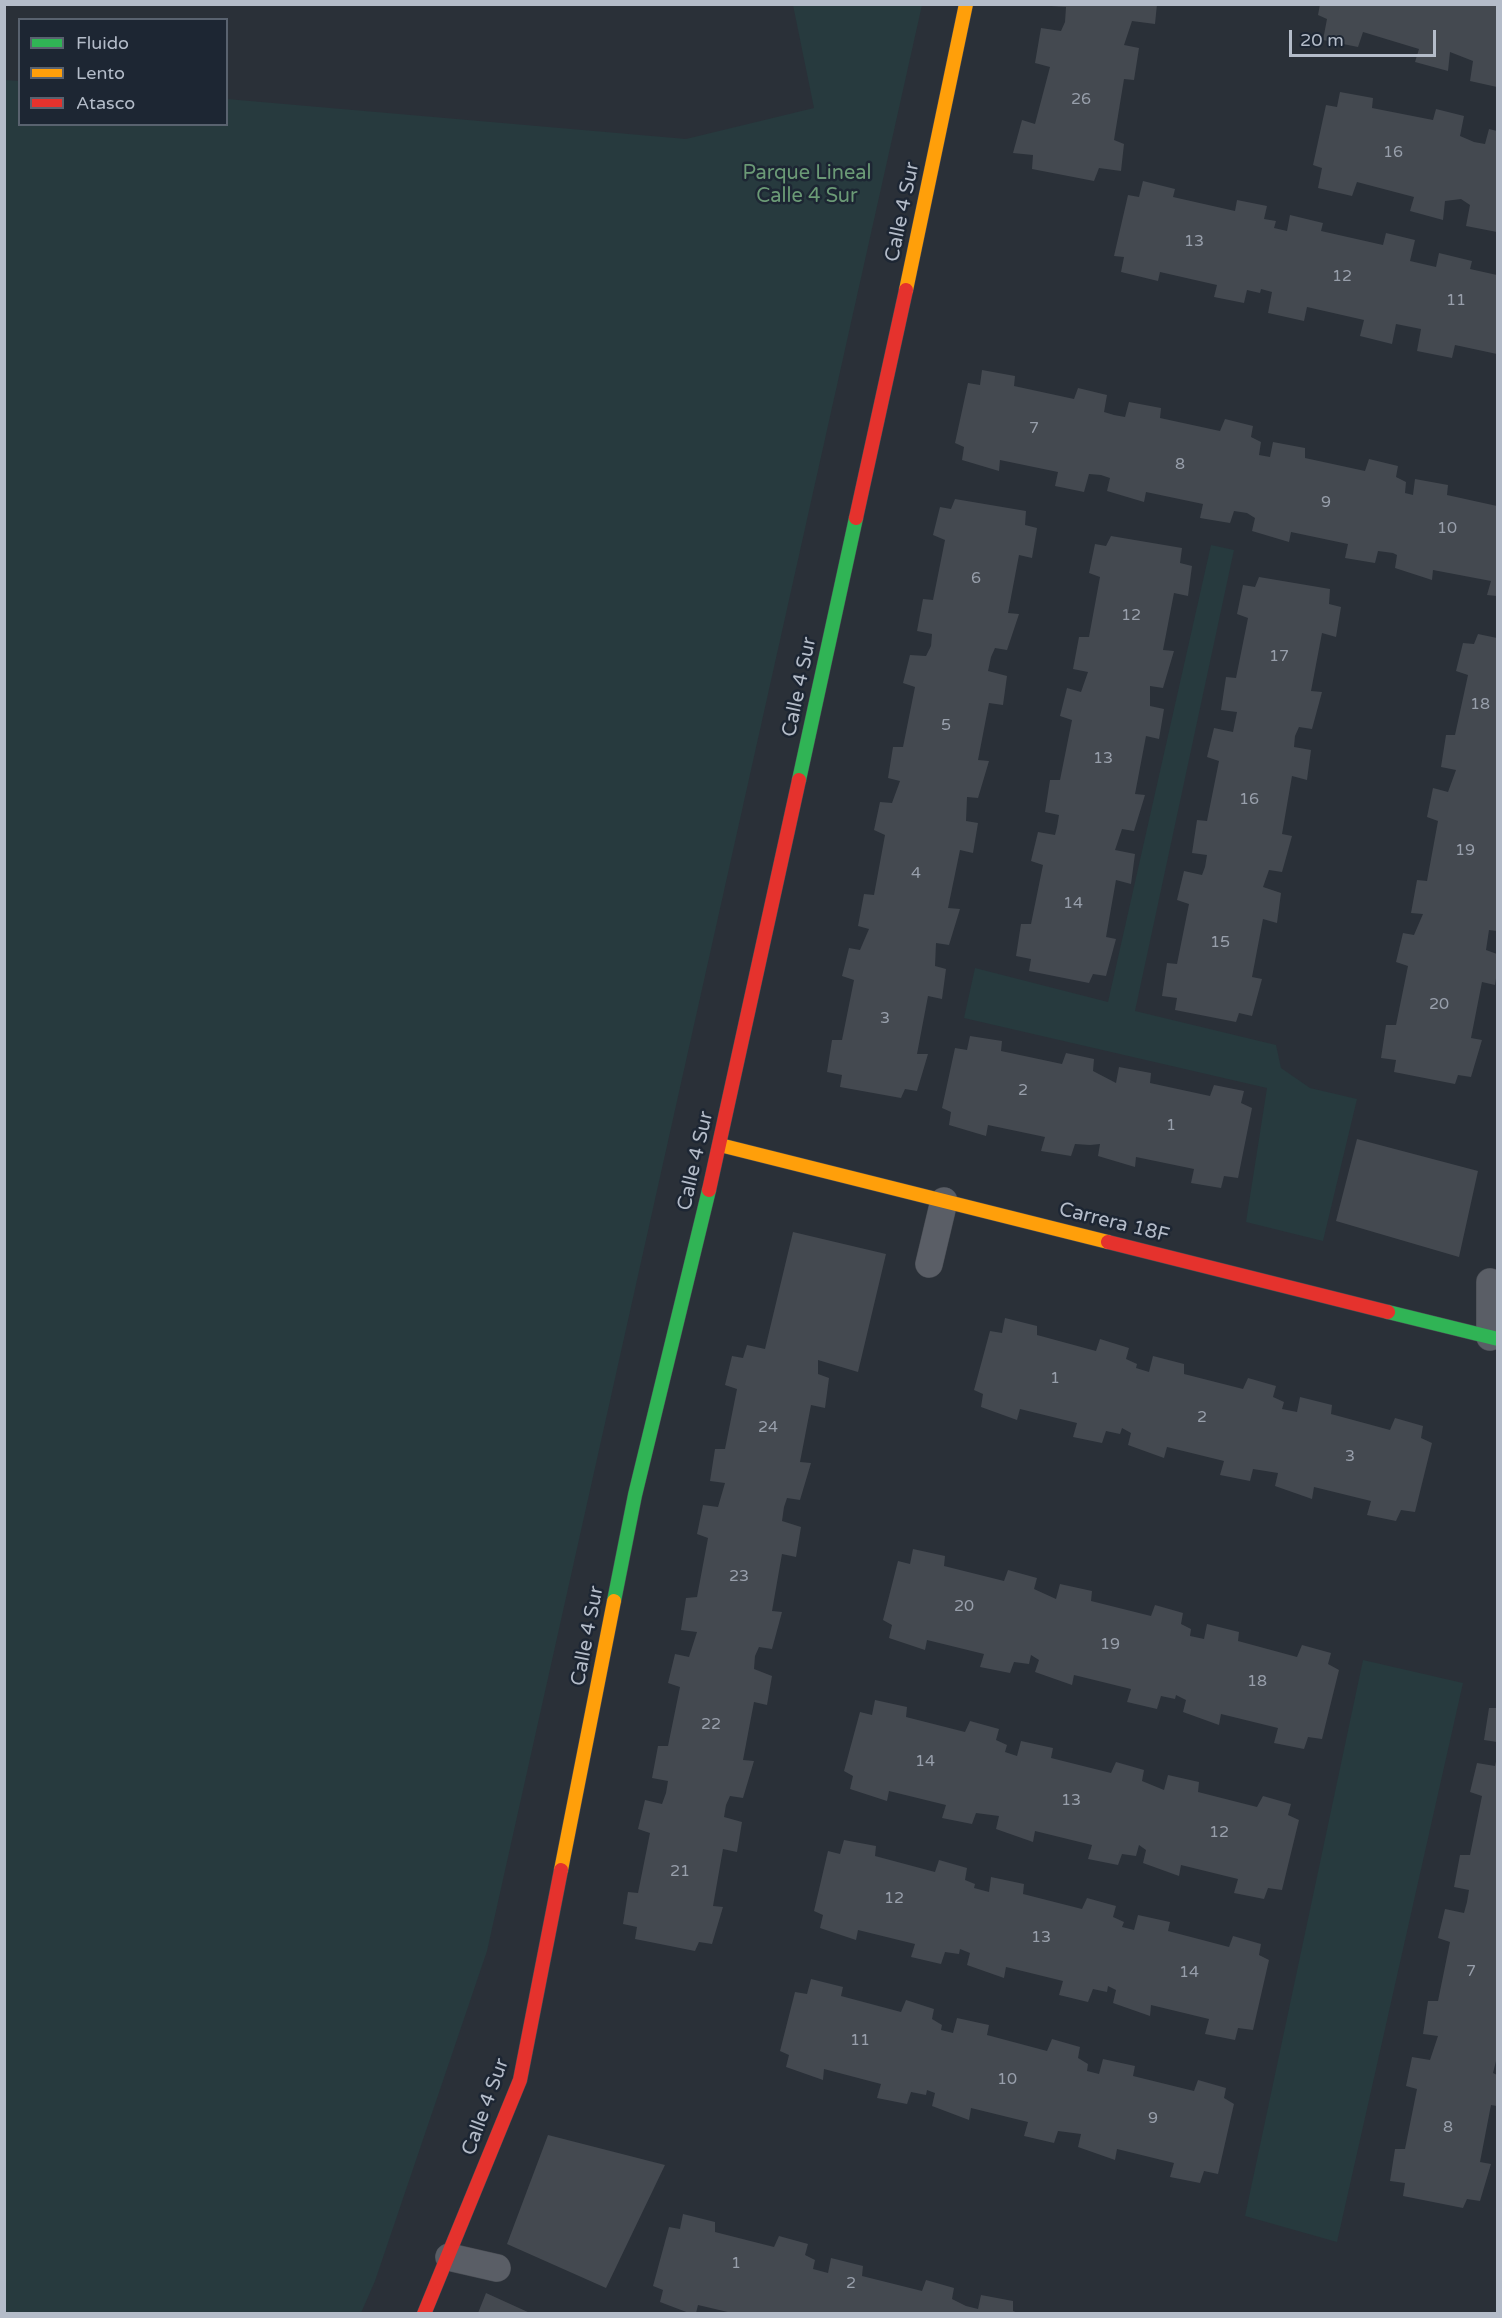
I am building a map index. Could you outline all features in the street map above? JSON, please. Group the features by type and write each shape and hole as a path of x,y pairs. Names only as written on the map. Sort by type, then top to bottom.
{"main road":[{"name":"Calle 4 Sur","path":"424,2313 520,2080 635,1495 720,1145 906,292 966,4"},
{"name":"Carrera 18F","path":"720,1145 1494,1338"}],"lane":[{"path":"929,1264 944,1201"},
{"path":"1490,1282 1494,1338"},
{"path":"449,2257 497,2268"}],"green space":[{"name":"Parque Lineal Calle 4 Sur","path":"793,5 922,5 487,1951 375,2281 361,2313 5,2313 5,80 18,81 18,126 228,126 228,99 686,139 814,108"},
{"path":"1211,545 1234,550 1135,1011 1276,1045 1281,1068 1310,1088 1357,1099 1323,1241 1246,1222 1267,1088 964,1018 975,968 1108,1002"},
{"path":"1363,1660 1463,1683 1337,2242 1245,2216"}],"building":[{"path":"1051,4 1157,4 1155,24 1132,21 1124,45 1139,48 1134,80 1124,79 1114,140 1124,144 1121,171 1099,168 1094,181 1032,169 1033,155 1013,153 1022,120 1035,124 1050,67 1035,63 1041,28 1061,31 1065,22 1066,7 1051,6"},
{"path":"1320,4 1497,4 1497,87 1470,81 1473,61 1450,52 1448,71 1415,62 1419,49 1363,32 1358,47 1323,40 1327,19 1318,15"},
{"path":"1340,92 1373,98 1372,108 1433,120 1436,109 1464,116 1460,136 1474,142 1485,144 1489,129 1497,131 1497,232 1466,226 1470,205 1461,199 1445,201 1443,220 1410,211 1414,197 1357,182 1352,196 1318,188 1322,168 1313,165 1326,105 1337,107"},
{"path":"1143,181 1175,189 1173,197 1235,211 1237,200 1267,206 1264,219 1276,221 1274,228 1287,231 1290,215 1323,223 1321,231 1383,245 1386,233 1415,240 1410,261 1436,267 1439,253 1472,261 1470,269 1497,275 1497,354 1455,345 1452,358 1417,351 1421,329 1396,324 1392,344 1360,336 1364,320 1307,307 1304,321 1268,313 1272,292 1261,289 1260,293 1247,290 1244,303 1214,297 1217,285 1160,272 1158,281 1121,272 1124,257 1114,256 1128,195 1139,197"},
{"path":"982,370 1015,376 1014,386 1074,399 1078,388 1107,395 1104,412 1114,415 1125,417 1129,402 1161,408 1160,418 1220,431 1225,419 1253,426 1251,437 1261,442 1259,455 1270,457 1273,442 1305,448 1305,458 1365,471 1369,459 1398,466 1396,477 1406,482 1405,493 1413,495 1415,479 1448,485 1447,495 1497,506 1497,596 1487,595 1491,581 1433,570 1432,580 1395,568 1397,555 1393,553 1378,551 1375,563 1345,558 1348,544 1291,532 1289,542 1252,531 1255,518 1247,513 1234,511 1230,523 1200,518 1203,504 1146,492 1144,502 1107,491 1110,478 1101,475 1089,474 1084,492 1055,486 1058,472 1000,460 999,471 962,460 964,447 955,443 968,383 980,385"},
{"path":"955,499 1026,511 1025,525 1037,528 1032,558 1019,555 1008,613 1019,614 1007,650 995,648 988,671 1007,676 1003,705 989,703 978,760 989,761 978,798 967,797 966,821 978,823 973,853 960,850 948,908 960,909 949,945 936,943 935,966 946,969 942,999 928,996 917,1054 928,1054 917,1091 905,1089 901,1098 840,1087 842,1075 827,1072 832,1040 842,1040 854,980 842,976 849,948 860,950 869,929 858,926 864,894 874,895 885,835 874,830 880,802 892,803 900,781 888,778 893,747 903,747 915,687 903,683 910,655 926,656 931,646 932,634 917,631 923,599 933,600 945,540 933,535 940,507 951,509"},
{"path":"1111,536 1182,548 1180,563 1192,566 1188,596 1174,593 1163,650 1174,651 1163,688 1150,686 1150,706 1164,709 1159,739 1146,736 1135,794 1145,795 1134,831 1122,829 1115,850 1135,854 1131,884 1116,880 1106,937 1116,939 1106,976 1093,974 1089,983 1029,971 1031,959 1016,956 1021,924 1031,924 1043,865 1031,861 1038,832 1055,835 1057,827 1059,815 1045,812 1050,780 1060,780 1072,720 1060,716 1067,688 1081,692 1088,672 1073,669 1079,637 1089,637 1100,577 1089,573 1095,544 1106,546"},
{"path":"1259,577 1330,589 1329,604 1341,607 1336,637 1322,633 1311,691 1322,692 1312,729 1299,727 1295,736 1294,747 1311,750 1307,780 1292,776 1282,834 1292,836 1282,872 1269,870 1263,887 1281,893 1277,923 1263,919 1252,977 1262,979 1252,1016 1239,1013 1236,1022 1175,1010 1177,998 1162,996 1167,963 1177,964 1189,904 1177,900 1184,871 1202,875 1205,867 1207,855 1192,853 1197,820 1207,821 1219,761 1207,757 1214,728 1233,732 1237,712 1221,710 1226,677 1236,678 1248,618 1237,614 1243,585 1255,587"},
{"path":"1478,634 1497,638 1497,931 1489,930 1486,950 1497,954 1497,972 1495,985 1482,982 1471,1038 1482,1040 1471,1077 1458,1075 1455,1084 1394,1072 1396,1060 1381,1058 1386,1025 1396,1025 1408,966 1396,962 1403,933 1414,935 1423,914 1411,913 1417,880 1427,881 1438,821 1427,817 1433,788 1448,792 1456,770 1441,767 1446,735 1455,735 1468,675 1456,671 1463,643 1474,644"},
{"path":"970,1036 1002,1041 1001,1051 1062,1064 1066,1053 1094,1059 1093,1071 1116,1083 1119,1067 1151,1073 1150,1083 1210,1096 1214,1085 1244,1091 1241,1103 1252,1108 1238,1178 1224,1176 1221,1188 1191,1183 1194,1169 1136,1157 1135,1167 1098,1156 1100,1144 1075,1144 1071,1156 1041,1151 1045,1137 988,1125 986,1136 949,1125 951,1112 942,1108 955,1048 967,1050"},
{"path":"1357,1139 1478,1171 1459,1257 1336,1221"},
{"path":"793,1232 886,1254 858,1372 818,1360 818,1374 829,1378 825,1408 811,1405 800,1462 811,1463 800,1500 787,1498 782,1521 801,1527 796,1557 782,1554 772,1611 782,1612 772,1649 759,1647 755,1656 754,1669 772,1676 767,1705 754,1702 743,1760 754,1761 743,1798 730,1796 724,1817 742,1822 737,1852 723,1849 713,1906 723,1907 712,1944 699,1942 695,1951 635,1939 637,1927 623,1924 628,1892 638,1893 650,1833 638,1829 645,1800 662,1804 666,1793 668,1781 652,1778 658,1746 668,1746 680,1687 668,1683 675,1654 689,1657 697,1632 681,1630 686,1598 697,1597 708,1538 697,1534 703,1505 718,1507 725,1483 710,1481 715,1449 725,1449 737,1389 725,1385 732,1356 743,1358 747,1345 765,1349"},
{"path":"1005,1318 1037,1326 1037,1335 1096,1351 1100,1339 1129,1348 1126,1359 1137,1364 1136,1368 1149,1372 1153,1356 1184,1364 1184,1374 1243,1389 1248,1378 1276,1386 1273,1397 1284,1402 1282,1409 1297,1412 1300,1397 1332,1405 1331,1414 1390,1430 1395,1418 1423,1426 1421,1438 1432,1443 1415,1512 1401,1510 1396,1521 1367,1515 1371,1501 1314,1487 1312,1499 1275,1486 1278,1473 1253,1469 1250,1481 1220,1475 1224,1461 1167,1447 1164,1458 1128,1445 1131,1433 1122,1428 1120,1434 1106,1431 1102,1443 1073,1437 1077,1423 1020,1409 1017,1420 981,1407 983,1394 974,1390 990,1331 1002,1333"},
{"path":"913,1549 945,1556 944,1566 1004,1581 1008,1570 1037,1578 1034,1589 1056,1599 1060,1584 1092,1591 1091,1601 1151,1616 1155,1605 1183,1613 1181,1624 1191,1629 1190,1636 1204,1639 1207,1624 1239,1632 1238,1641 1297,1657 1302,1645 1331,1653 1328,1664 1339,1670 1322,1739 1308,1737 1304,1749 1274,1743 1278,1728 1221,1714 1219,1725 1183,1712 1186,1700 1176,1695 1175,1699 1161,1696 1157,1709 1127,1702 1131,1689 1074,1675 1072,1685 1035,1672 1039,1660 1031,1655 1029,1664 1014,1662 1010,1673 980,1667 984,1654 927,1640 925,1650 889,1638 892,1625 883,1620 898,1561 910,1564"},
{"path":"875,1700 907,1707 906,1717 965,1732 970,1721 999,1729 996,1740 1007,1745 1005,1752 1017,1756 1021,1741 1053,1748 1051,1758 1111,1773 1116,1762 1144,1770 1142,1781 1164,1790 1168,1775 1199,1782 1198,1792 1257,1807 1263,1796 1291,1804 1288,1815 1299,1820 1282,1890 1268,1888 1264,1899 1234,1893 1238,1879 1181,1865 1179,1876 1143,1863 1146,1850 1139,1845 1136,1856 1122,1854 1118,1865 1088,1859 1092,1845 1035,1831 1033,1842 996,1829 999,1816 976,1813 972,1824 942,1818 946,1805 889,1791 887,1801 850,1789 853,1776 844,1771 860,1712 872,1715"},
{"path":"1489,1708 1497,1708 1497,1742 1484,1740"},
{"path":"1497,1757 1497,2057 1493,2073 1497,2075 1497,2106 1491,2105 1480,2162 1491,2164 1480,2201 1467,2199 1463,2208 1403,2196 1405,2183 1390,2181 1395,2149 1405,2149 1417,2089 1406,2086 1412,2057 1430,2060 1438,2036 1423,2034 1428,2001 1438,2001 1450,1942 1438,1938 1445,1909 1464,1913 1467,1902 1469,1890 1454,1887 1460,1855 1470,1855 1482,1796 1470,1792 1477,1763 1495,1766"},
{"path":"844,1840 876,1846 875,1856 935,1872 939,1860 967,1868 965,1880 975,1884 974,1888 989,1892 991,1877 1024,1884 1023,1894 1082,1909 1087,1898 1116,1906 1113,1917 1124,1922 1122,1927 1134,1930 1138,1915 1170,1922 1168,1931 1229,1947 1233,1936 1261,1944 1259,1955 1269,1960 1253,2030 1238,2028 1235,2040 1205,2034 1209,2019 1151,2005 1150,2016 1113,2003 1116,1990 1108,1986 1107,1992 1093,1989 1088,2002 1059,1995 1063,1981 1006,1967 1004,1978 967,1965 970,1953 960,1949 959,1954 945,1952 941,1964 911,1957 915,1944 858,1930 856,1940 820,1928 823,1915 814,1911 828,1851 840,1854"},
{"path":"811,1979 843,1987 841,1996 901,2012 906,2000 934,2009 932,2019 942,2025 941,2030 953,2033 957,2018 989,2025 987,2035 1047,2051 1052,2039 1080,2047 1078,2058 1088,2064 1087,2071 1099,2074 1103,2059 1135,2066 1133,2076 1194,2091 1198,2080 1226,2088 1224,2098 1234,2104 1218,2174 1204,2171 1200,2183 1170,2177 1174,2163 1117,2149 1115,2160 1078,2147 1081,2134 1058,2131 1054,2143 1024,2136 1028,2122 971,2108 969,2120 932,2106 935,2093 927,2090 926,2095 911,2092 907,2104 877,2098 881,2084 824,2069 823,2080 786,2067 789,2055 780,2051 795,1992 807,1994"},
{"path":"548,2135 665,2165 606,2288 507,2244"},
{"path":"683,2214 715,2222 715,2232 774,2247 779,2236 808,2244 805,2255 815,2260 813,2269 828,2273 831,2258 863,2266 862,2276 922,2291 926,2280 954,2288 952,2299 978,2309 981,2295 1013,2301 1013,2311 1018,2313 732,2313 698,2305 696,2313 689,2313 660,2302 663,2290 653,2286 669,2227 680,2229"},
{"path":"486,2293 530,2313 478,2313"}],"traffic: fast":[{"path":"799,780 856,518"},
{"path":"614,1601 635,1495 709,1190"},
{"path":"1388,1312 1498,1339"}],"traffic: slow":[{"path":"906,290 966,4"},
{"path":"720,1145 1108,1242"},
{"path":"561,1870 614,1601"}],"traffic: jam":[{"path":"856,518 906,290"},
{"path":"709,1190 799,780"},
{"path":"1108,1242 1388,1312"},
{"path":"424,2314 520,2080 561,1870"}]}
